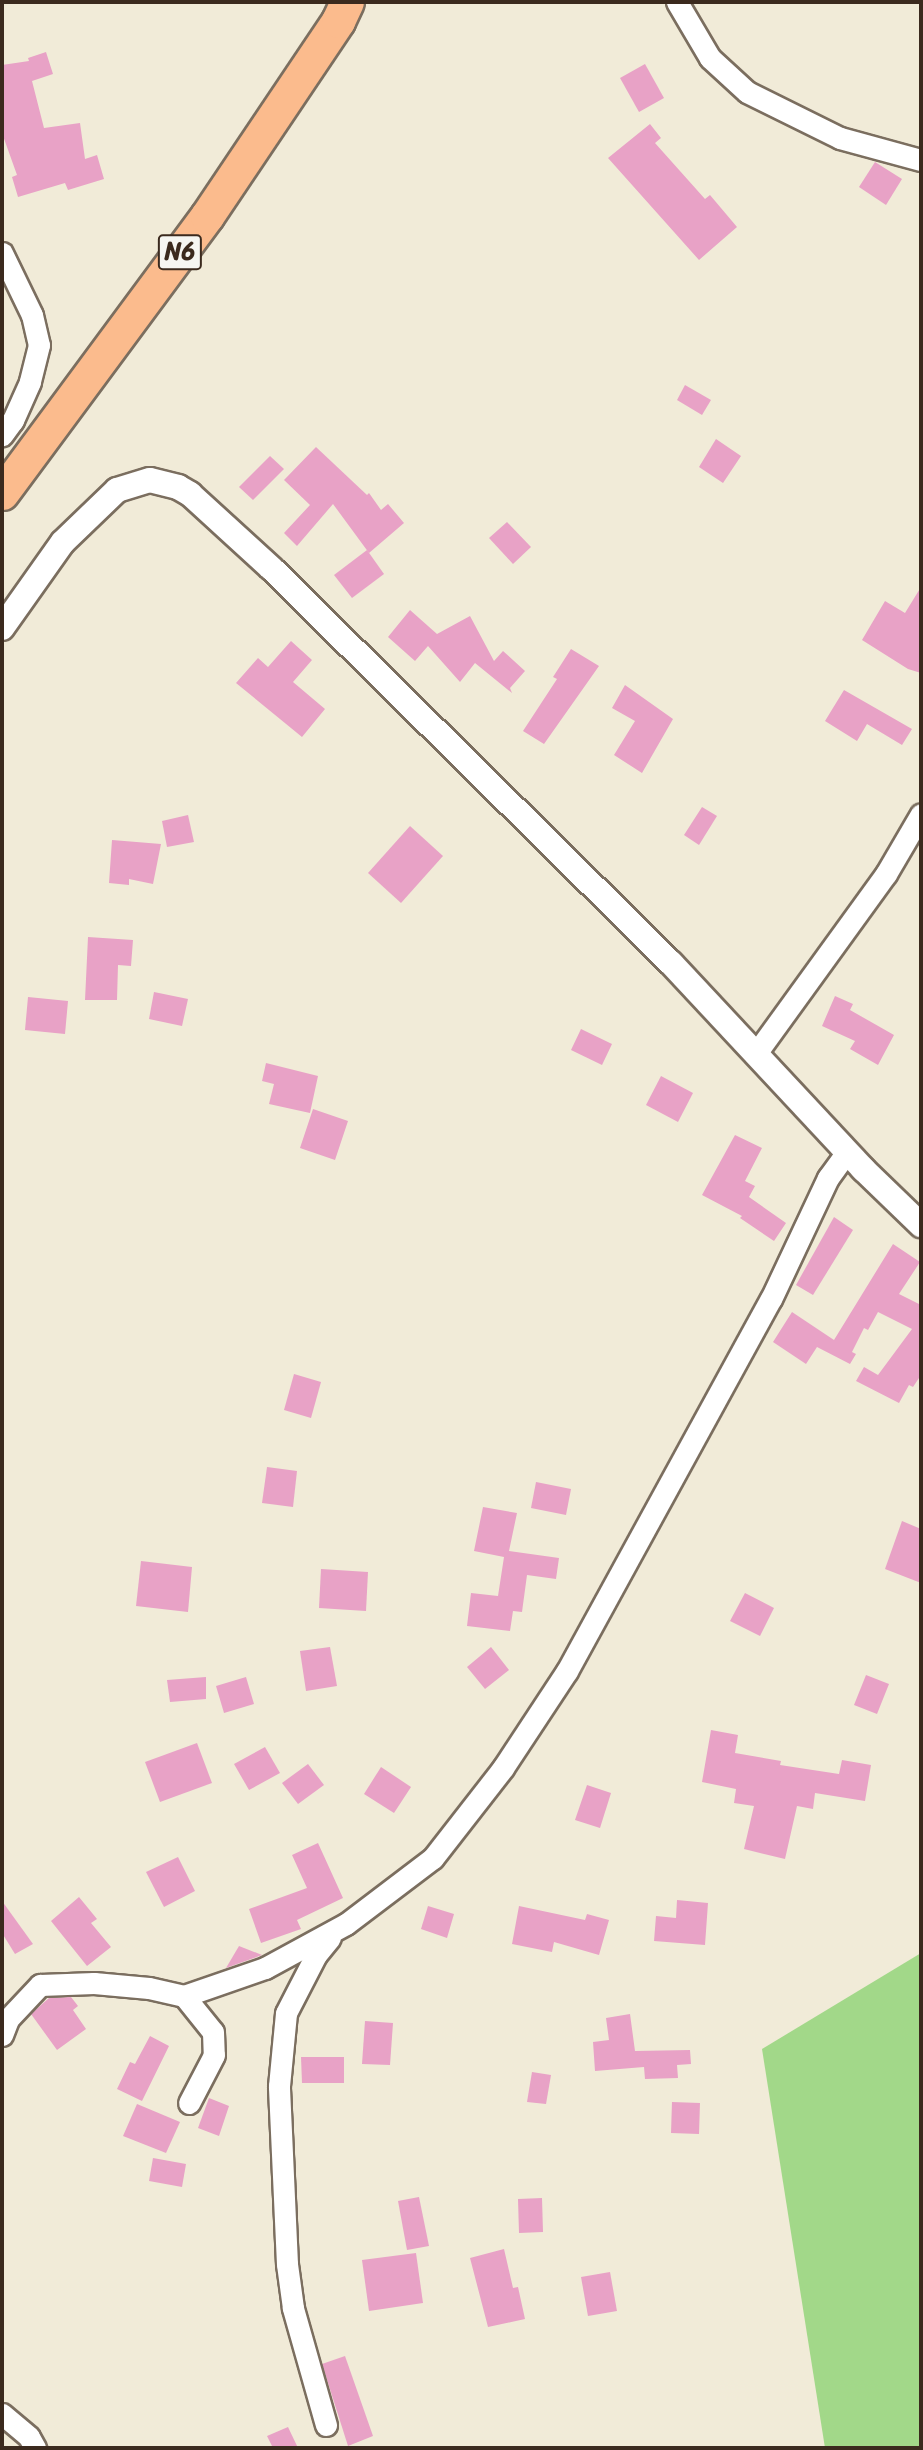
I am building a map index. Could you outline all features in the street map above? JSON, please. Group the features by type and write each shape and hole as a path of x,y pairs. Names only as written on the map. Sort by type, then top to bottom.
{"highway":[{"name":"N6","path":"2,494 207,216 338,21 346,2"}],"street":[{"path":"677,2 710,58 747,92 790,117 840,138 921,160"},
{"path":"2,253 32,315 40,345 30,382 13,420 2,435"},
{"path":"2,628 63,542 117,490 150,480 178,487 230,528 281,577 671,962 847,1152 921,1225"},
{"path":"757,1052 886,874 921,814"},
{"path":"2,2035 9,2019 40,1985 94,1983 149,1988 184,1996 265,1968 338,1928 433,1858 531,1728 641,1541 771,1299 828,1178 847,1152"},
{"path":"326,2425 293,2308 286,2264 284,2152 279,2086 286,2013 316,1955 338,1928"},
{"path":"184,1996 214,2032 214,2055 189,2103"},
{"path":"2,2414 29,2437 35,2448"}],"green space":[{"path":"921,1953 921,2448 825,2448 762,2049"}],"building":[{"path":"46,52 53,74 32,81 44,128 80,123 85,159 97,155 104,179 68,190 65,183 18,197 12,177 17,175 2,133 2,65 29,61 28,58"},
{"path":"645,64 664,98 639,112 620,78"},
{"path":"650,124 661,138 655,143 705,199 710,195 737,227 699,260 608,158"},
{"path":"875,162 902,179 886,205 859,187"},
{"path":"685,385 711,400 702,415 677,400"},
{"path":"716,439 741,456 723,483 699,467"},
{"path":"316,447 367,495 369,493 381,510 388,504 404,523 369,553 333,504 297,546 284,533 310,505 284,480"},
{"path":"270,456 284,469 253,500 239,487"},
{"path":"507,522 531,547 513,564 489,538"},
{"path":"367,550 384,574 352,598 334,575"},
{"path":"921,587 921,673 908,669 862,640 885,601 905,613"},
{"path":"410,610 437,634 470,616 494,661 503,651 525,671 510,688 512,693 475,663 460,682 428,646 415,661 388,637"},
{"path":"291,641 312,660 293,682 325,709 302,737 236,683 258,658 268,667"},
{"path":"571,649 599,666 544,744 523,731 557,679 553,677"},
{"path":"625,685 673,719 642,773 614,755 635,721 612,708"},
{"path":"844,690 912,729 902,745 867,724 857,741 825,721"},
{"path":"702,807 717,816 699,845 684,835"},
{"path":"188,815 194,842 167,847 162,821"},
{"path":"410,826 443,856 401,903 368,873"},
{"path":"112,840 161,844 153,884 129,879 129,885 109,883"},
{"path":"88,937 133,940 131,966 118,965 117,1000 85,1000"},
{"path":"154,992 188,999 182,1026 149,1019"},
{"path":"835,996 853,1004 850,1010 894,1035 878,1065 850,1049 855,1041 822,1026"},
{"path":"28,997 68,1001 65,1034 25,1030"},
{"path":"581,1029 612,1044 602,1065 571,1050"},
{"path":"266,1063 318,1076 310,1113 269,1104 274,1084 262,1081"},
{"path":"661,1076 693,1093 678,1122 646,1105"},
{"path":"313,1109 348,1121 335,1160 300,1148"},
{"path":"735,1135 762,1148 745,1181 755,1186 749,1197 786,1223 774,1241 740,1218 742,1216 702,1195"},
{"path":"834,1217 853,1230 813,1295 796,1285"},
{"path":"893,1244 920,1262 899,1294 921,1305 921,1375 913,1387 909,1385 899,1403 856,1381 864,1367 878,1375 912,1329 878,1312 868,1330 864,1328 852,1352 856,1354 850,1364 817,1347 806,1364 773,1342 792,1312 834,1340"},
{"path":"294,1374 321,1382 311,1418 284,1410"},
{"path":"267,1467 297,1471 293,1507 262,1503"},
{"path":"536,1482 571,1489 566,1515 531,1508"},
{"path":"483,1507 517,1513 509,1551 559,1558 556,1579 527,1575 522,1612 513,1611 510,1631 467,1626 471,1593 498,1596 504,1557 474,1551"},
{"path":"902,1521 921,1529 921,1583 885,1569"},
{"path":"141,1561 192,1567 188,1612 136,1606"},
{"path":"321,1569 368,1572 366,1611 319,1608"},
{"path":"745,1593 774,1608 760,1636 730,1621"},
{"path":"330,1647 337,1686 306,1691 300,1651"},
{"path":"491,1647 509,1670 485,1689 467,1667"},
{"path":"866,1675 889,1684 877,1714 854,1705"},
{"path":"206,1677 206,1699 170,1702 167,1680"},
{"path":"246,1677 254,1704 224,1713 216,1686"},
{"path":"711,1730 738,1735 735,1753 781,1761 780,1765 839,1774 842,1760 871,1765 865,1801 815,1793 813,1809 797,1806 785,1859 744,1849 754,1806 734,1803 736,1789 702,1782"},
{"path":"197,1743 212,1783 160,1802 145,1762"},
{"path":"265,1747 280,1773 249,1790 234,1764"},
{"path":"308,1764 324,1785 298,1804 282,1783"},
{"path":"381,1767 411,1787 394,1813 364,1794"},
{"path":"587,1785 611,1793 600,1828 575,1820"},
{"path":"318,1843 343,1898 297,1920 301,1929 261,1943 249,1909 307,1888 292,1855"},
{"path":"178,1857 195,1891 164,1907 146,1872"},
{"path":"79,1897 97,1919 91,1923 111,1947 87,1966 51,1921"},
{"path":"677,1900 708,1903 705,1945 654,1941 656,1916 676,1918"},
{"path":"2,1901 33,1944 15,1954 2,1933"},
{"path":"428,1906 454,1914 447,1938 421,1929"},
{"path":"519,1906 585,1920 587,1914 609,1920 599,1955 554,1942 552,1952 512,1944"},
{"path":"239,1946 262,1955 226,1968"},
{"path":"71,1997 78,2006 73,2010 86,2029 57,2050 31,2014 49,1998"},
{"path":"630,2014 635,2051 690,2050 691,2064 677,2065 678,2078 645,2079 644,2067 595,2071 593,2042 609,2040 606,2018"},
{"path":"365,2021 393,2023 390,2065 362,2064"},
{"path":"150,2036 169,2046 142,2101 117,2089 130,2062 135,2064"},
{"path":"301,2057 344,2057 344,2083 302,2083"},
{"path":"532,2072 551,2075 546,2104 527,2102"},
{"path":"209,2098 229,2106 219,2136 198,2128"},
{"path":"672,2102 700,2103 699,2134 671,2133"},
{"path":"137,2104 180,2122 166,2153 123,2136"},
{"path":"153,2158 186,2164 182,2187 149,2181"},
{"path":"419,2197 429,2246 407,2250 398,2201"},
{"path":"542,2198 543,2232 519,2233 518,2199"},
{"path":"504,2249 513,2288 518,2287 525,2319 488,2327 470,2258"},
{"path":"416,2253 423,2303 369,2311 362,2260"},
{"path":"610,2272 617,2311 588,2316 581,2277"},
{"path":"345,2356 373,2436 348,2446 322,2364"},
{"path":"288,2427 298,2448 273,2448 267,2436"}]}
